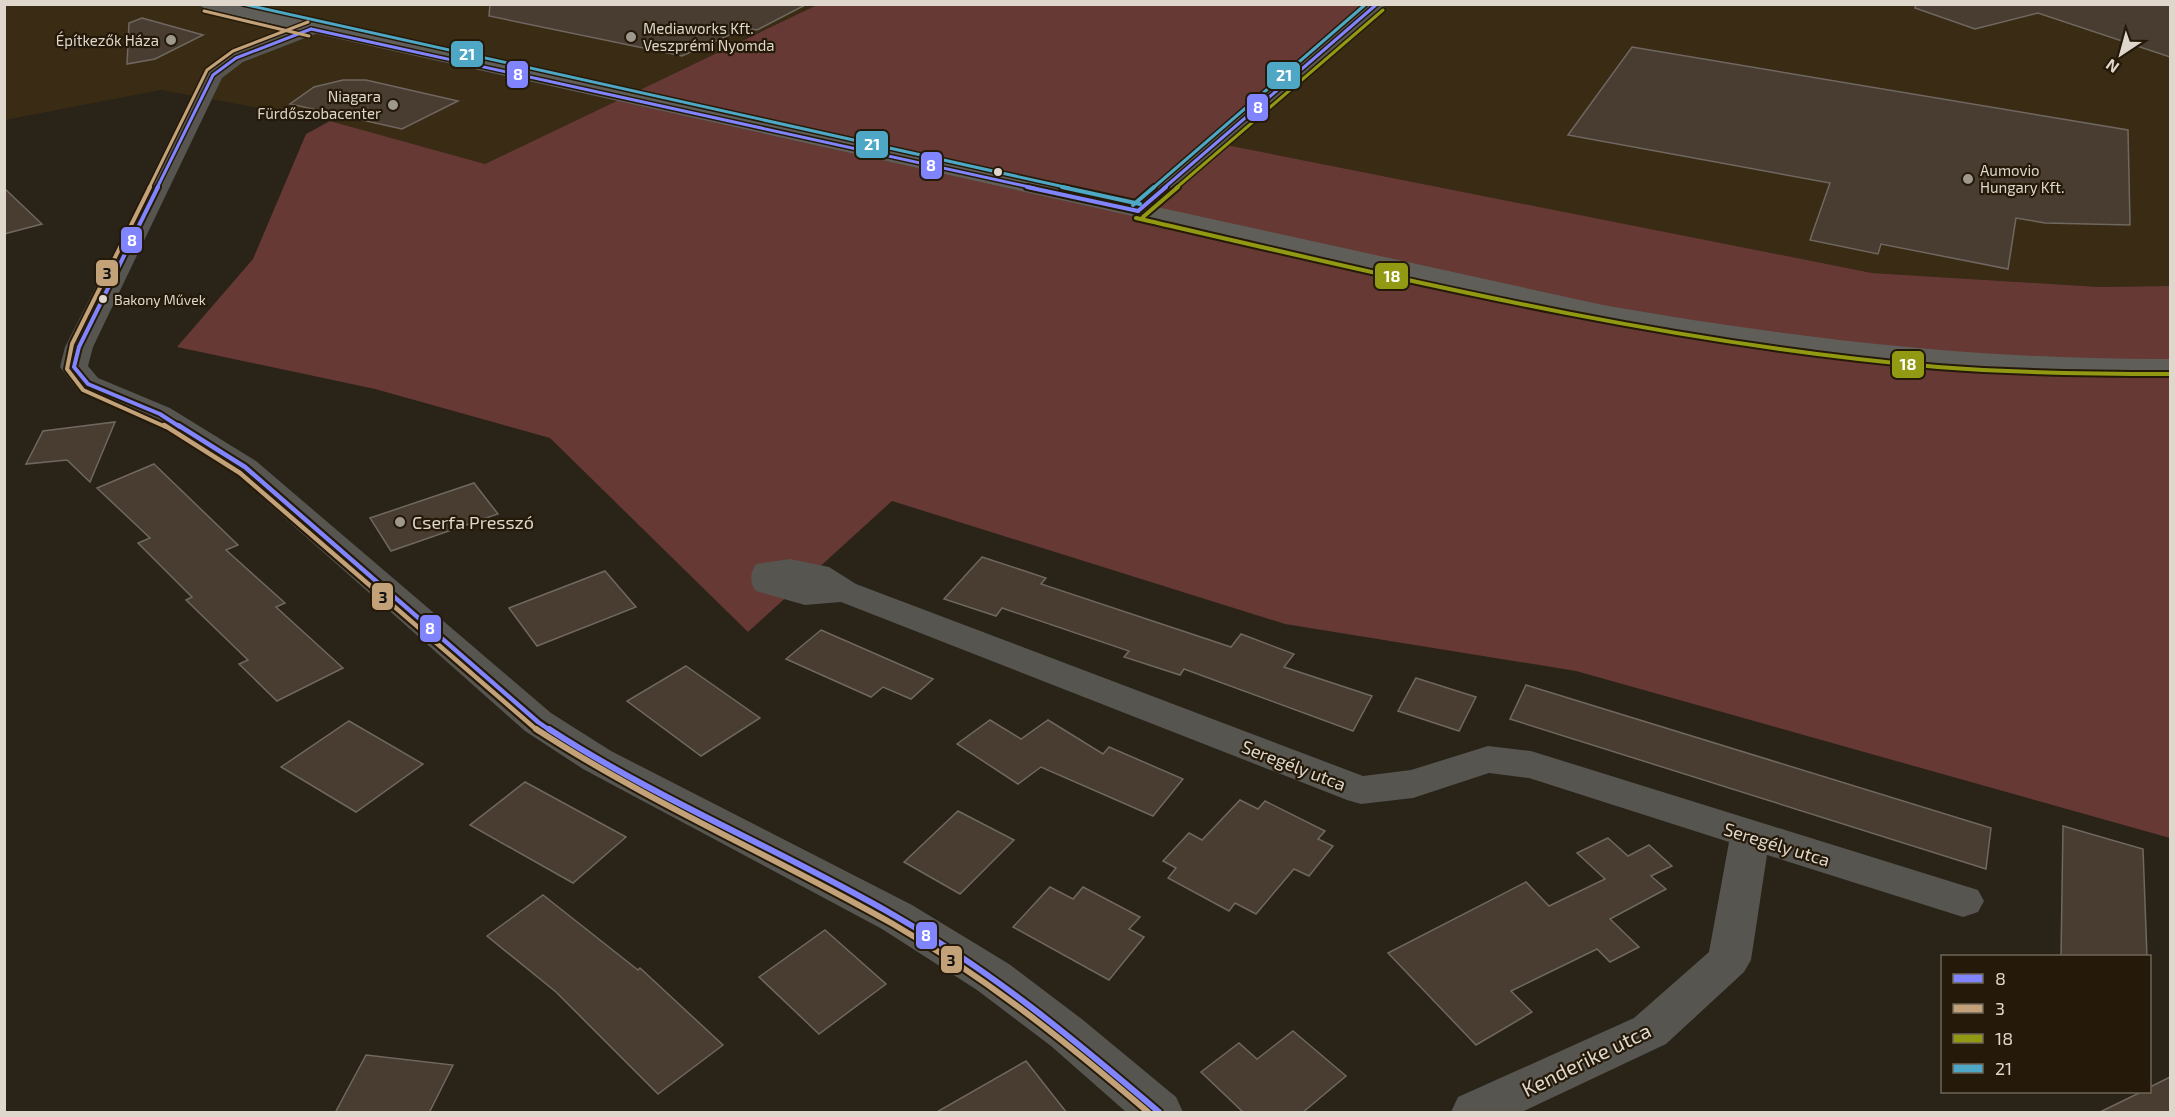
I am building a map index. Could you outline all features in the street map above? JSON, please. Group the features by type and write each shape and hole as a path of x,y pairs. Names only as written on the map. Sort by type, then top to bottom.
{"main road":[{"path":"206,4 1580,308 1715,334 1839,350 1955,361 2170,367"}],"street":[{"path":"1138,211 1378,4"},
{"path":"311,29 236,58 213,75 79,348 74,367 88,384 160,414 212,444 244,467 538,722 597,760 897,917 993,977 1067,1033 1159,1113"},
{"name":"Seregély utca","path":"844,591 1360,790 1413,784 1488,759 1531,765 1750,836 1963,901"},
{"name":"Kenderike utca","path":"1476,1113 1650,1030 1729,960 1750,836"}],"shaded area":[{"path":"5,5 817,5 485,164 330,121 161,90 5,120"},
{"path":"817,5 1379,5 1221,144 1872,273 2099,287 2170,286 2170,838 1576,671 1285,624 892,501 748,632 550,438 375,389 177,347 253,259 306,134 330,121 485,164"},
{"path":"1379,5 2170,5 2170,286 2099,287 1872,273 1220,144"}],"building":[{"path":"490,4 807,4 757,30 745,28 682,56 489,16"},
{"path":"1916,4 2170,4 2170,57 2038,13 1975,29 1915,8"},
{"name":"Építkezők Háza","path":"142,18 203,35 155,59 127,64 129,23"},
{"name":"Aumovio Hungary Kft.","path":"1632,47 2128,130 2130,225 2045,223 2016,218 2008,269 1881,244 1878,254 1810,240 1830,183 1568,135"},
{"name":"Niagara Fürdőszobacenter","path":"343,80 366,80 458,101 402,129 290,104 314,87"},
{"path":"4,188 42,224 4,234"},
{"path":"115,422 90,482 67,460 26,464 43,431"},
{"path":"154,464 238,545 226,550 285,603 276,607 343,668 277,701 239,664 248,660 186,600 192,597 138,543 150,538 97,488"},
{"path":"474,483 498,514 391,551 370,518"},
{"path":"982,557 1046,578 1041,584 1231,647 1241,634 1294,654 1284,667 1372,696 1353,731 1184,669 1180,675 1124,657 1129,651 1002,608 996,616 944,599"},
{"path":"605,571 636,607 537,646 509,608"},
{"path":"821,630 933,679 911,699 883,687 871,697 786,659"},
{"path":"686,666 760,718 701,756 627,701"},
{"path":"1416,678 1476,697 1459,731 1398,711"},
{"path":"1526,685 1991,828 1986,869 1510,719"},
{"path":"990,720 1021,739 1048,720 1103,754 1109,747 1183,779 1153,816 1041,767 1018,784 957,744"},
{"path":"349,721 423,764 356,812 281,767"},
{"path":"525,782 626,837 573,883 470,825"},
{"path":"1240,800 1258,809 1265,801 1325,831 1318,839 1333,846 1309,876 1294,869 1256,914 1235,903 1229,911 1168,878 1176,868 1163,861 1189,833 1202,840"},
{"path":"958,811 1014,840 960,894 904,862"},
{"path":"2063,826 2143,849 2147,955 2061,955"},
{"path":"1608,838 1628,856 1649,845 1672,866 1651,876 1666,889 1610,919 1639,947 1610,962 1597,949 1511,991 1532,1012 1476,1045 1388,953 1526,882 1549,906 1605,879 1577,853"},
{"path":"1050,887 1073,899 1083,887 1140,917 1129,929 1144,937 1109,980 1013,927"},
{"path":"543,895 638,970 640,968 723,1045 658,1094 556,992 487,936"},
{"path":"825,930 886,984 819,1034 759,977"},
{"path":"1293,1031 1346,1076 1302,1113 1244,1113 1201,1072 1239,1043 1257,1059"},
{"path":"366,1055 453,1065 429,1113 335,1113"},
{"path":"1026,1061 1067,1113 935,1113"},
{"path":"2170,1077 2170,1113 2098,1113 2139,1093 2151,1093 2151,1086"}],"transit line":[{"name":"21","path":"243,4 1140,204"},
{"name":"21","path":"1133,205 1366,4"},
{"name":"8","path":"1138,211 1377,4"},
{"name":"18","path":"1143,217 1383,10"},
{"name":"3","path":"204,11 309,36"},
{"name":"3","path":"308,22 233,51 207,70 72,344 67,369 83,390 157,421 240,473 534,728 594,767 893,924 989,983 1062,1039 1148,1112"},
{"name":"8","path":"311,29 236,58 213,75 79,347 74,367 88,384 160,414 245,467 538,722 597,760 897,917 993,977 1067,1033 1159,1112"},
{"name":"8","path":"311,29 1138,211"},
{"name":"18","path":"1136,218 1423,283 1712,339 1809,353 1940,367 2038,372 2170,374"}],"place":[{"name":"Mediaworks Kft. Veszprémi Nyomda","path":"631,37"},
{"name":"Építkezők Háza","path":"171,40"},
{"name":"Niagara Fürdőszobacenter","path":"393,105"},
{"name":"Aumovio Hungary Kft.","path":"1968,179"},
{"name":"Bakony Művek","path":"103,299"},
{"name":"Cserfa Presszó","path":"400,522"}]}
